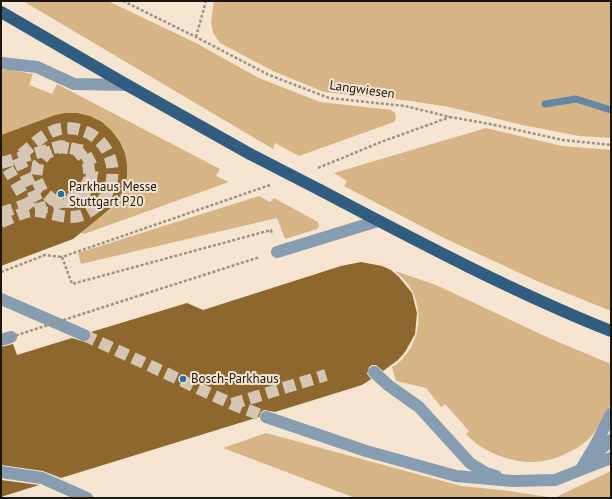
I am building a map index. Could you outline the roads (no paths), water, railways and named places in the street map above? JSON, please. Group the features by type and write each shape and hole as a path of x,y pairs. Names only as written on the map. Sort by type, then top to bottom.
{"main road":[{"path":"2,15 250,154 378,221 469,267 588,322 611,331"}],"lane":[{"path":"1,62 37,67 74,84 127,85"},
{"path":"277,252 378,221"},
{"path":"1,299 84,335"},
{"path":"374,372 388,385 419,407 470,463 486,473 513,481"},
{"path":"581,469 611,414"},
{"path":"266,417 366,451 456,476 513,481 555,480 611,458"},
{"path":"581,469 611,440"},
{"path":"1,472 42,478 88,498"}],"waterway":[{"path":"545,104 576,99 611,110"}],"tunnel":[{"path":"1,222 30,211 40,211 67,217 80,216 87,213 101,202 110,188 113,173 110,158 103,145 92,135 78,129 60,129 49,133 38,140 20,156"},
{"path":"1,163 61,146 84,151 93,168 90,186 80,197 67,202 53,200 42,191 36,178 38,164 47,153 61,147 77,150 88,163 90,178 82,193 68,200 32,211 8,169"},
{"path":"18,158 37,201"},
{"path":"1,213 36,201"},
{"path":"84,335 232,404 266,417"},
{"path":"232,404 326,375"}],"place":[{"name":"Parkhaus Messe Stuttgart P20","path":"61,194"},
{"name":"Bosch-Parkhaus","path":"183,379"}]}
